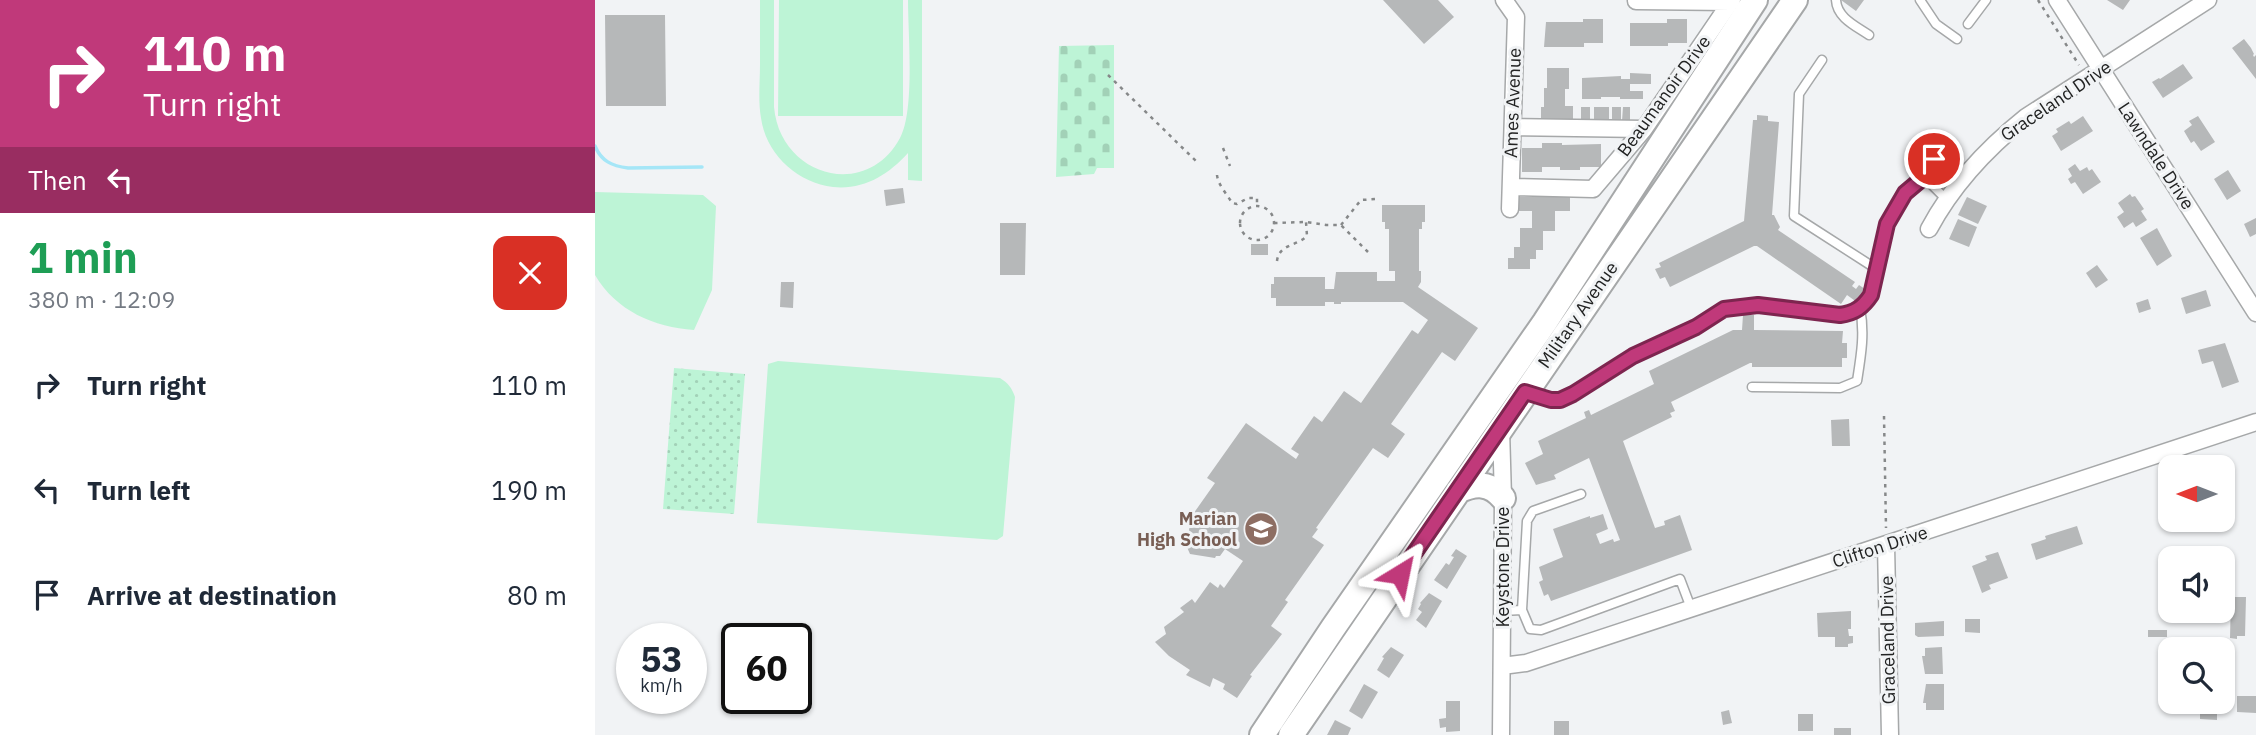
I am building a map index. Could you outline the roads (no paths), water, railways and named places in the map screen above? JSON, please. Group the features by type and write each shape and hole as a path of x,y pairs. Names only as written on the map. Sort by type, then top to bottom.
{"main road":[{"name":"Military Avenue","path":"1262,735 1545,322 1755,0"},
{"name":"Military Avenue","path":"1291,735 1795,0"},
{"path":"1458,491 1479,484 1494,489 1503,498"}],"street":[{"name":"Ames Avenue","path":"1504,0 1516,17 1510,209"},
{"name":"Lawndale Drive","path":"2057,0 2094,74 2256,313"},
{"name":"Graceland Drive","path":"1929,229 1945,199 2000,138 2026,117 2208,0"},
{"path":"1636,1 1731,1"},
{"name":"Beaumanoir Drive","path":"1511,187 1593,189 1644,129 1731,1"},
{"path":"1514,127 1644,129"},
{"name":"Keystone Drive","path":"1490,401 1501,427 1501,735"},
{"name":"Clifton Drive","path":"1502,666 1525,663 2256,422"},
{"name":"Graceland Drive","path":"1886,545 1890,735"}],"lane":[{"path":"1836,0 1837,8 1843,16 1869,35"},
{"path":"1920,0 1936,24 1957,39"},
{"path":"1968,24 1986,0"},
{"path":"1822,60 1799,94 1794,216 1878,270"},
{"path":"1525,392 1560,400 1633,356 1696,327 1724,309 1758,305 1840,315 1860,308 1871,295 1887,224 1905,193 1924,177 1943,141"},
{"path":"1924,177 1945,199"},
{"path":"1752,387 1840,388 1857,381 1863,332 1860,308"},
{"path":"1581,494 1533,511 1527,521 1522,610 1530,629 1541,630 1681,579 1691,608"},
{"path":"1502,611 1522,610"}],"waterway":[{"path":"595,146 604,159 622,167 702,167"}],"place":[{"name":"Marian High School","path":"1261,529"}]}
